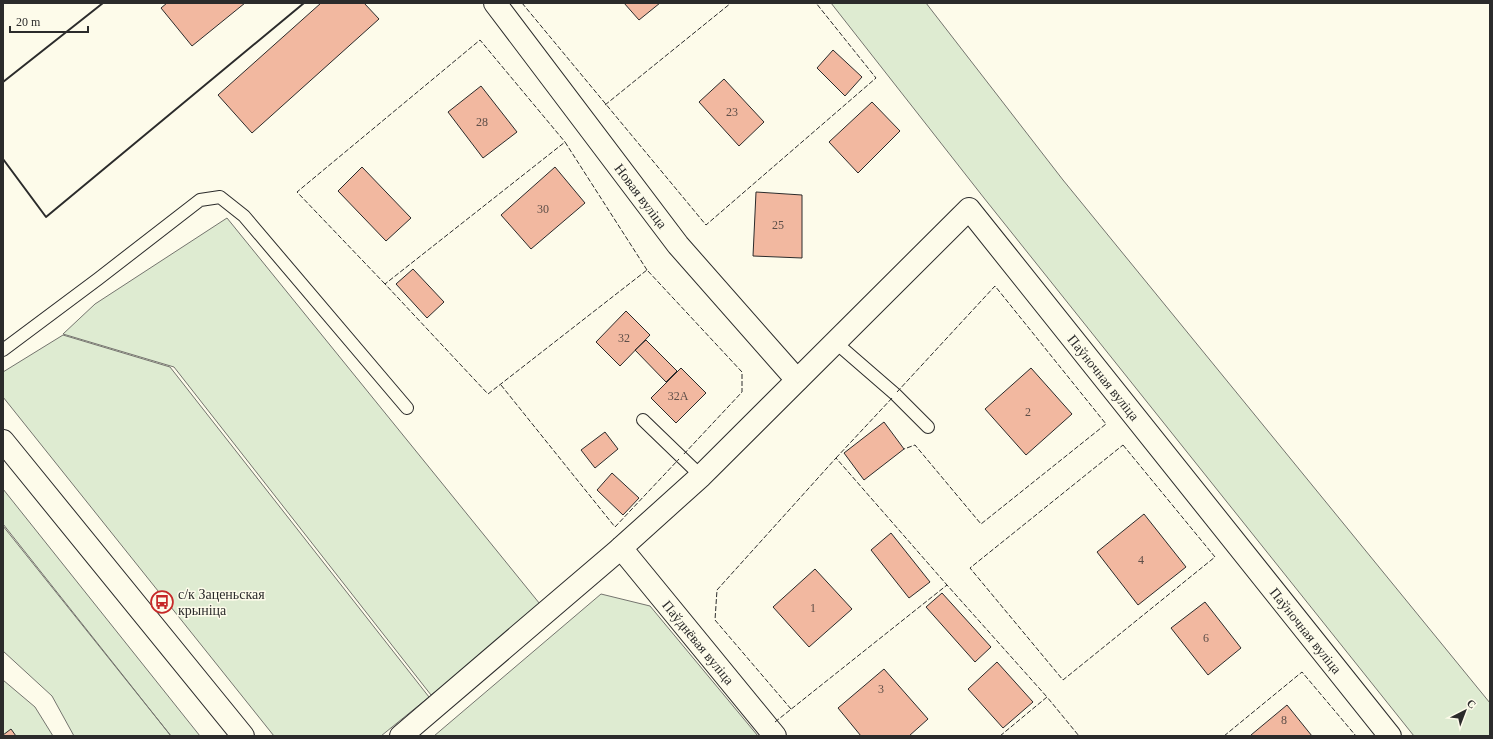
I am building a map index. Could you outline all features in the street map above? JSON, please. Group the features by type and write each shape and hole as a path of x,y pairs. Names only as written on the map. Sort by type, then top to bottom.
{"street":[{"name":"Новая вуліца","path":"495,3 678,245 797,380"},
{"name":"Паўночная вуліца","path":"400,736 621,548 701,476 969,209 1390,736"},
{"path":"3,441 243,736"},
{"name":"Паўднёвая вуліца","path":"621,548 775,736"}],"lane":[{"path":"3,350 98,280 200,200 220,197 244,216 407,408"},
{"path":"835,342 895,394 928,427"},
{"path":"643,420 701,476"}],"green space":[{"path":"831,3 926,3 1063,180 1490,703 1490,736 1414,736 984,198"},
{"path":"227,218 544,609 431,695 174,367 63,334 95,304"},
{"path":"63,335 170,367 429,697 381,736 274,736 3,397 3,372"},
{"path":"3,489 200,736 171,736 3,524"},
{"path":"3,526 171,736 74,736 52,696 3,651"},
{"path":"601,594 650,606 758,736 434,736"},
{"path":"3,680 35,707 53,736 3,736"}],"building":[{"path":"167,3 245,3 192,46 161,8"},
{"path":"321,3 364,3 379,19 252,133 218,95"},
{"path":"624,3 660,3 639,20"},
{"path":"833,50 862,77 845,96 817,68"},
{"path":"724,79 764,122 739,146 699,102"},
{"path":"481,86 517,132 483,158 448,112"},
{"path":"872,102 900,131 858,173 829,142"},
{"path":"362,167 411,218 386,241 338,191"},
{"path":"555,167 585,203 531,249 501,215"},
{"path":"756,192 802,195 802,258 753,256"},
{"path":"413,269 444,302 427,318 396,284"},
{"path":"626,311 650,335 620,366 596,342"},
{"path":"646,340 677,371 666,382 635,350"},
{"path":"681,368 706,393 676,423 651,398"},
{"path":"1031,368 1072,414 1026,455 985,409"},
{"path":"884,422 904,449 864,480 844,453"},
{"path":"605,432 618,449 595,468 581,450"},
{"path":"612,473 639,498 623,515 597,490"},
{"path":"1144,514 1186,567 1138,605 1097,552"},
{"path":"891,533 930,582 909,598 871,550"},
{"path":"815,569 852,609 809,647 773,607"},
{"path":"942,593 991,647 975,662 926,607"},
{"path":"1205,602 1241,648 1208,675 1171,628"},
{"path":"997,662 1033,702 1003,728 968,689"},
{"path":"884,669 928,719 909,736 861,736 838,708"},
{"path":"1287,705 1312,736 1251,735"},
{"path":"11,729 16,736 3,736 3,735"}],"fence":[{"path":"522,3 706,225 876,78 816,3"},
{"path":"605,105 731,3"},
{"path":"385,284 297,192 480,40 565,142"},
{"path":"647,270 565,142 385,284 488,394 647,270 742,372 742,392 683,455"},
{"path":"897,392 995,286 1106,424 981,524 915,445 904,449"},
{"path":"501,385 615,527 679,459"},
{"path":"836,458 893,397"},
{"path":"1123,445 1215,557 1063,680 970,568 1123,445"},
{"path":"791,709 715,620 717,590 836,458 947,585"},
{"path":"775,722 947,585 1047,697"},
{"path":"1224,736 1302,672 1356,736"},
{"path":"1000,736 1047,697 1079,736"}],"wall":[{"path":"3,82 103,3"},
{"path":"3,159 46,217 304,3"}],"place":[{"name":"с/к Заценьская крыніца","path":"162,602"}]}
